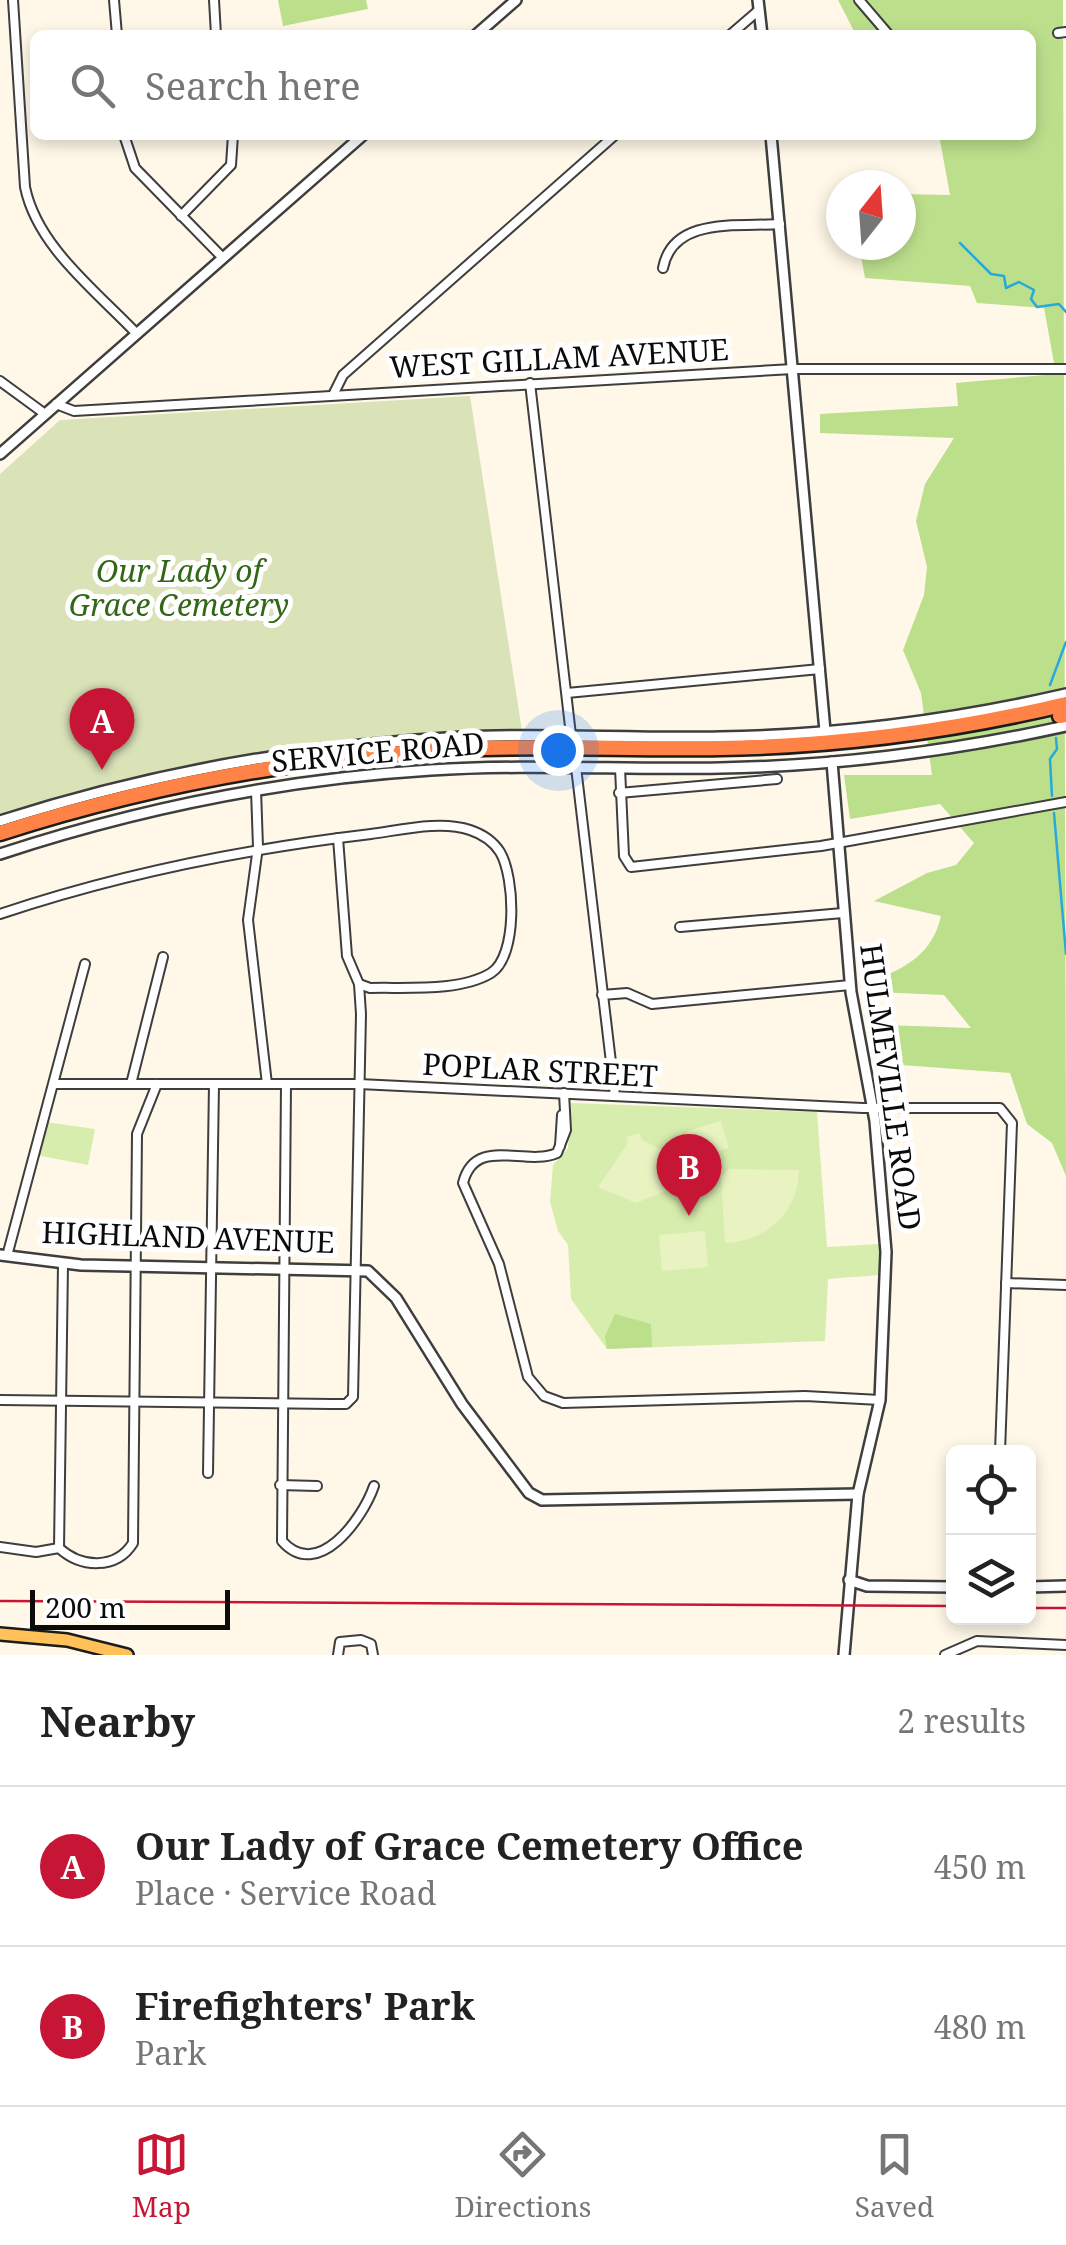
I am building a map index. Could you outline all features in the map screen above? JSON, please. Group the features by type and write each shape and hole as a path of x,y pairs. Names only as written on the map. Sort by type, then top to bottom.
{"highway":[{"path":"0,832 156,790 318,761 501,747 797,745 1065,715"},
{"path":"0,842 175,794 338,768 483,756 783,755 916,742 1065,715"}],"main road":[{"path":"0,1634 127,1655"}],"street":[{"path":"13,0 25,186 31,211 56,249 136,334"},
{"path":"114,0 116,30"},
{"path":"214,0 216,30"},
{"path":"482,30 516,0"},
{"path":"859,0 886,30"},
{"path":"735,30 759,5"},
{"path":"759,5 762,30"},
{"path":"0,11 13,11"},
{"path":"126,140 135,168 222,257"},
{"path":"181,216 232,165 232,140"},
{"path":"0,454 357,140"},
{"path":"334,393 343,375 609,140"},
{"path":"772,140 825,731"},
{"path":"663,268 677,239 691,231 780,224"},
{"name":"WEST GILLAM AVENUE","path":"56,404 74,412 334,393 793,368 1066,368"},
{"path":"0,381 45,414"},
{"path":"530,383 571,736"},
{"path":"566,693 820,669"},
{"name":"SERVICE ROAD","path":"0,821 153,779 280,755 427,739 721,737 825,731 950,716 1066,694"},
{"name":"SERVICE ROAD","path":"0,854 142,813 256,790 392,773 832,762 954,747 1065,715"},
{"name":"HULMEVILLE ROAD","path":"832,762 850,986 873,1107 886,1252 880,1400 858,1494 844,1655"},
{"path":"576,766 615,1096"},
{"path":"620,768 618,793 624,856 632,867 836,844 1066,802"},
{"path":"618,793 777,779"},
{"path":"256,790 258,847 248,920 268,1084"},
{"path":"0,914 117,879 258,847 464,828 492,842 505,868 510,943 496,970 464,982 370,988 360,984"},
{"path":"0,1400 346,1404 352,1399 360,984 347,956 338,838"},
{"path":"680,928 843,913"},
{"path":"132,1084 164,957"},
{"path":"3,1255 85,964"},
{"path":"602,995 627,993 652,1004 850,986"},
{"name":"POPLAR STREET","path":"54,1084 359,1084 873,1107 1000,1108 1010,1116 1012,1126 1006,1283"},
{"path":"0,1546 36,1552 59,1548 92,1564 119,1558 133,1540 137,1134 156,1084"},
{"path":"208,1473 214,1084"},
{"path":"286,1084 282,1540 286,1546 309,1553 346,1538 368,1506 374,1486"},
{"path":"564,1093 560,1150 548,1157 480,1158 468,1170 463,1183 499,1264 525,1370 544,1396 563,1403 805,1396 880,1400"},
{"name":"HIGHLAND AVENUE","path":"3,1255 63,1264 284,1266 357,1269 373,1274 388,1287 462,1404 535,1498 558,1503 858,1494"},
{"path":"59,1548 63,1264"},
{"path":"1000,1445 1006,1283 1066,1285"},
{"path":"280,1486 317,1486"},
{"path":"849,1580 867,1586 946,1587"},
{"path":"1036,1586 1066,1586"},
{"path":"338,1655 340,1642 361,1640 371,1644 372,1655"},
{"path":"946,1655 978,1641 1066,1645"}],"green space":[{"path":"278,0 366,0 368,9 283,26"},
{"path":"838,0 1063,0 1066,1176 1052,1143 1027,1124 1010,1073 888,1064 885,1025 971,1028 944,995 877,992 875,980 917,957 932,939 941,916 874,901 927,873 956,865 974,843 940,804 850,819 844,775 932,775 921,693 903,650 924,595 927,567 916,521 925,484 954,438 820,433 820,414 958,406 956,383 1056,374 1044,308 977,303 970,286 865,278 862,260 916,260 916,194 950,195 940,140 1036,140 1036,30 853,30"},
{"name":"Our Lady of Grace Cemetery","path":"470,396 522,731 389,736 323,744 193,767 0,815 0,474 60,420"},
{"path":"571,1103 817,1112 827,1247 879,1244 879,1275 828,1279 825,1341 607,1349 571,1299 568,1245 558,1231 550,1202 553,1165 568,1148"},
{"path":"721,1121 729,1148 695,1158 687,1131"},
{"path":"45,1122 95,1129 88,1165 36,1155"},
{"path":"639,1133 642,1140 687,1163 675,1187 636,1203 598,1187 628,1143 626,1137"},
{"path":"729,1169 799,1170 793,1199 777,1222 754,1237 725,1243 721,1177"},
{"path":"705,1231 708,1267 662,1271 659,1235"},
{"path":"615,1314 651,1324 652,1347 607,1349 605,1336"}],"waterway":[{"path":"960,243 991,274 1004,276 1006,288 1019,282 1034,290 1031,299 1037,307 1059,304 1066,312"},
{"path":"1050,685 1066,642"},
{"path":"1052,796 1050,759 1057,749 1056,738"},
{"path":"1054,813 1066,954"}],"railway":[{"path":"0,1601 946,1606"},
{"path":"1036,1608 1066,1608"}],"place":[{"name":"Our Lady of Grace Cemetery Office","path":"102,770"},
{"name":"Firefighters' Park","path":"689,1216"}]}
